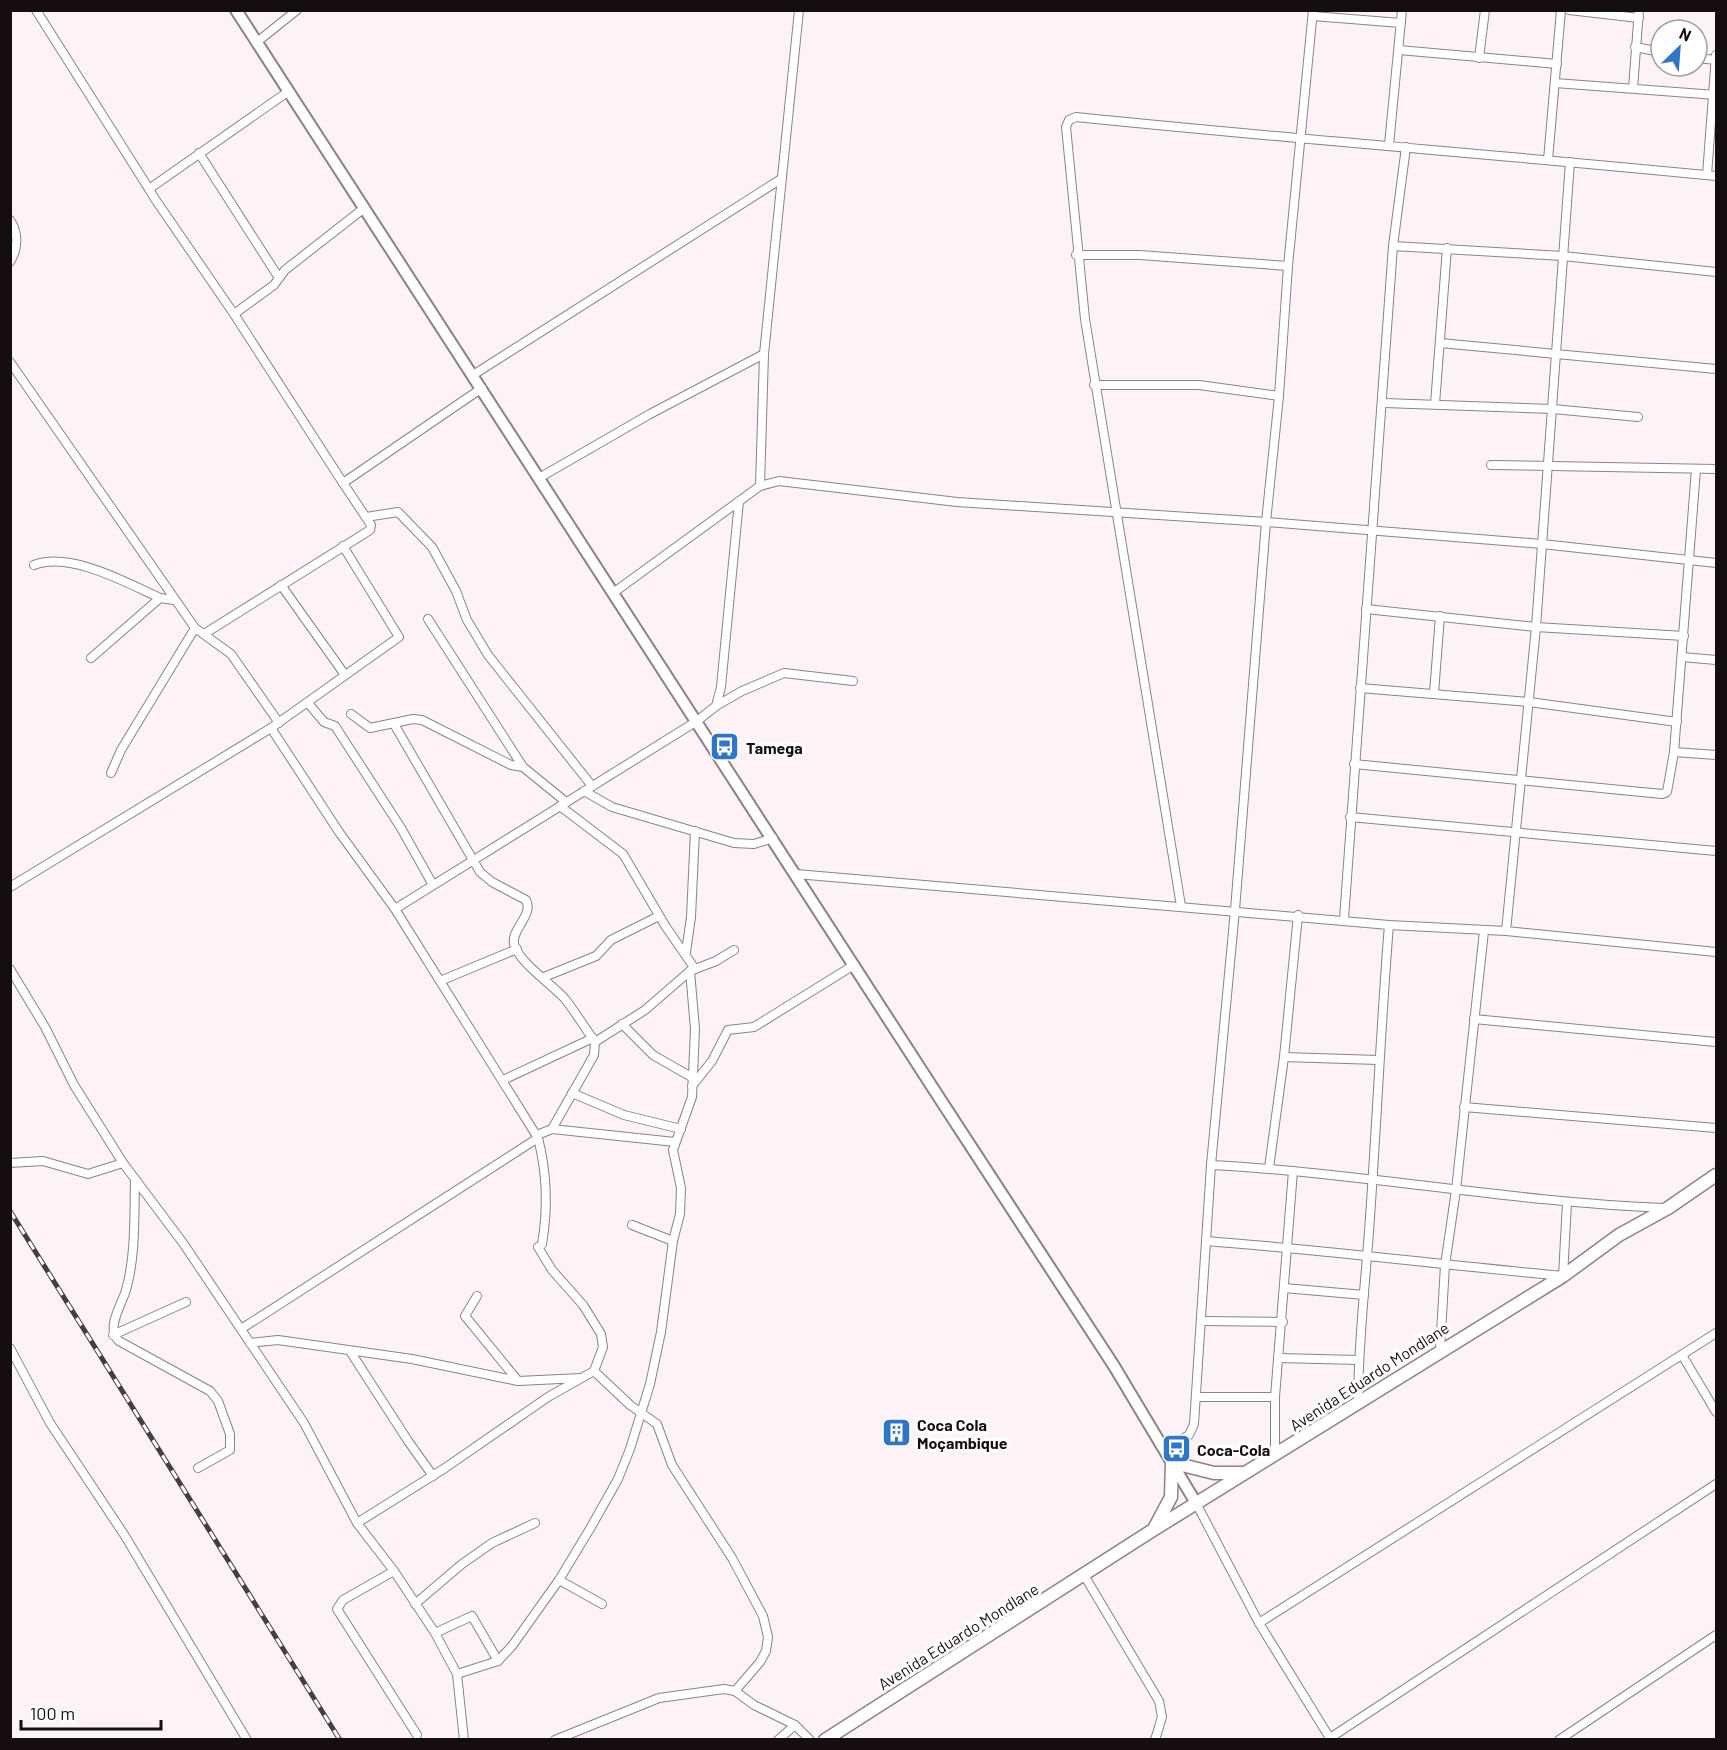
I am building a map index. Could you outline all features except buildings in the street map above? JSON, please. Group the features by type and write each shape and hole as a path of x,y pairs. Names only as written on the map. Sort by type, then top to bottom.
{"main road":[{"path":"237,10 363,209 482,388 1038,1246 1173,1462 1196,1503"},
{"name":"Avenida Eduardo Mondlane","path":"825,1740 1153,1530 1358,1404 1440,1350 1563,1276 1619,1235 1668,1208 1716,1175"},
{"path":"1173,1462 1214,1473 1246,1472"},
{"path":"1153,1530 1171,1497 1173,1462"}],"street":[{"path":"36,10 149,189 234,314 371,528 204,634"},
{"path":"257,42 297,10"},
{"path":"760,486 764,354 799,10"},
{"path":"1389,146 1402,10"},
{"path":"1479,58 1485,10"},
{"path":"1548,160 1561,10"},
{"path":"1569,10 1639,14 1633,88"},
{"path":"1165,1449 1189,1435 1194,1424 1197,1397 1211,1165 1235,910 1288,266 1313,13 1401,23"},
{"path":"1635,47 1649,50"},
{"path":"1399,50 1557,64"},
{"path":"1707,176 1715,95 1716,55"},
{"path":"1555,83 1715,95"},
{"path":"149,189 289,91"},
{"path":"1181,906 1094,385 1076,255 1066,127 1069,120 1076,117 1300,140 1406,147 1716,176"},
{"path":"1344,919 1366,609 1384,403 1393,246 1406,147"},
{"path":"199,153 279,278"},
{"path":"1506,931 1536,627 1570,162"},
{"path":"473,375 781,179"},
{"path":"234,314 274,285 285,270 363,209"},
{"path":"10,220 14,226 17,251 10,262"},
{"path":"1393,246 1563,256 1716,272"},
{"path":"1435,404 1447,248"},
{"path":"1076,255 1140,255 1288,266"},
{"path":"1440,342 1716,369"},
{"path":"539,478 650,414 764,354"},
{"path":"10,362 100,489 174,600 195,628 231,654 279,723"},
{"path":"1094,385 1199,385 1279,396"},
{"path":"343,483 482,388"},
{"path":"1384,403 1553,409 1638,417"},
{"path":"1491,465 1716,469"},
{"path":"1354,764 1522,778 1662,794 1667,792 1670,787 1677,722 1691,560 1696,469"},
{"path":"613,593 760,486 779,481 957,502 1266,522 1542,544 1716,563"},
{"path":"716,706 721,687 740,501"},
{"path":"366,517 391,511 398,512 432,547 456,591 467,620 488,655 592,786"},
{"path":"10,887 279,723 397,639 399,635 343,546"},
{"path":"34,565 47,560 75,564 160,598 174,600"},
{"path":"281,585 345,675"},
{"path":"91,658 160,598"},
{"path":"1366,609 1536,627 1684,636"},
{"path":"1434,693 1440,616"},
{"path":"428,619 523,766 563,804 622,854 659,916 686,952 692,970 695,1029 693,1082 688,1113 675,1142 674,1161 681,1200 673,1240 661,1332 642,1413 618,1479 559,1580 512,1646 498,1661 457,1674"},
{"path":"111,773 120,750 195,628"},
{"path":"1682,657 1716,660"},
{"path":"394,909 742,691 784,673 853,681"},
{"path":"1360,688 1529,702 1677,722"},
{"path":"308,703 324,722 335,726 401,828 433,885"},
{"path":"351,714 370,728 413,719 422,720 511,765 523,766"},
{"path":"394,724 473,861 492,882 520,895 528,904 514,940 517,949 528,965 544,977 564,998 594,1040 594,1055 552,1129"},
{"path":"271,728 339,832 394,909 538,1136 544,1162 546,1221 540,1246 552,1270 583,1305 601,1334 603,1347 594,1371 586,1377 548,1397 433,1476 357,1523"},
{"path":"1674,752 1716,754"},
{"path":"584,791 612,807 744,844 774,838"},
{"path":"1350,818 1517,831 1716,851"},
{"path":"686,952 691,916 695,831"},
{"path":"796,874 1298,915 1389,925 1506,931 1716,952"},
{"path":"1269,1168 1284,1057 1298,915"},
{"path":"544,977 596,956 606,949 611,940 659,916"},
{"path":"1358,1404 1358,1360 1368,1254 1378,1060 1389,925"},
{"path":"1440,1350 1445,1265 1456,1190 1484,931"},
{"path":"440,981 517,949"},
{"path":"503,1080 594,1040 645,1010 692,970 716,961 734,950"},
{"path":"693,1082 712,1060 728,1030 754,1027 854,965"},
{"path":"10,969 45,1027 74,1085 123,1163 242,1329 304,1422 357,1523 394,1571 435,1633 457,1674 462,1738"},
{"path":"1474,1019 1716,1042"},
{"path":"622,1024 653,1055 693,1082"},
{"path":"1284,1057 1378,1060"},
{"path":"572,1093 624,1115 681,1129"},
{"path":"1464,1107 1716,1128"},
{"path":"242,1329 552,1129 675,1142"},
{"path":"10,1163 43,1161 88,1174 123,1163"},
{"path":"1211,1165 1269,1168 1567,1203 1668,1208"},
{"path":"1275,1455 1275,1397 1283,1322 1293,1171"},
{"path":"135,1179 128,1286 113,1326 113,1335 118,1341 158,1364 200,1383 218,1401 230,1434 230,1450 198,1468"},
{"path":"1206,1241 1368,1254 1445,1265 1563,1276 1567,1203"},
{"path":"632,1225 673,1240"},
{"path":"1284,1288 1364,1295"},
{"path":"477,1296 465,1316 518,1380"},
{"path":"113,1335 186,1302"},
{"path":"1202,1321 1283,1322"},
{"path":"1259,1623 1716,1333"},
{"path":"250,1343 278,1340 412,1359 518,1380 586,1377"},
{"path":"10,1348 50,1423 124,1536 247,1740"},
{"path":"350,1351 433,1476"},
{"path":"1682,1355 1716,1412"},
{"path":"1278,1358 1358,1360"},
{"path":"594,1371 657,1425 672,1465 732,1558 763,1616 768,1637 765,1651 760,1662 735,1691"},
{"path":"1197,1397 1275,1397"},
{"path":"1196,1503 1259,1623 1330,1739 1716,1484"},
{"path":"415,1604 462,1564 492,1543 535,1523"},
{"path":"394,1571 343,1600 337,1609 417,1735"},
{"path":"1084,1575 1159,1701 1162,1717 1155,1740"},
{"path":"559,1580 589,1594 602,1604"},
{"path":"435,1633 472,1616 498,1661"},
{"path":"1559,1740 1716,1635"},
{"path":"555,1740 659,1698 724,1689 735,1691 753,1705 795,1725 810,1740"},
{"path":"778,1740 795,1725"}],"railway":[{"path":"10,1211 340,1740"}],"place":[{"name":"Tamega","path":"725,747"},
{"name":"Coca Cola Moçambique","path":"896,1433"},
{"name":"Coca-Cola","path":"1176,1449"}]}
